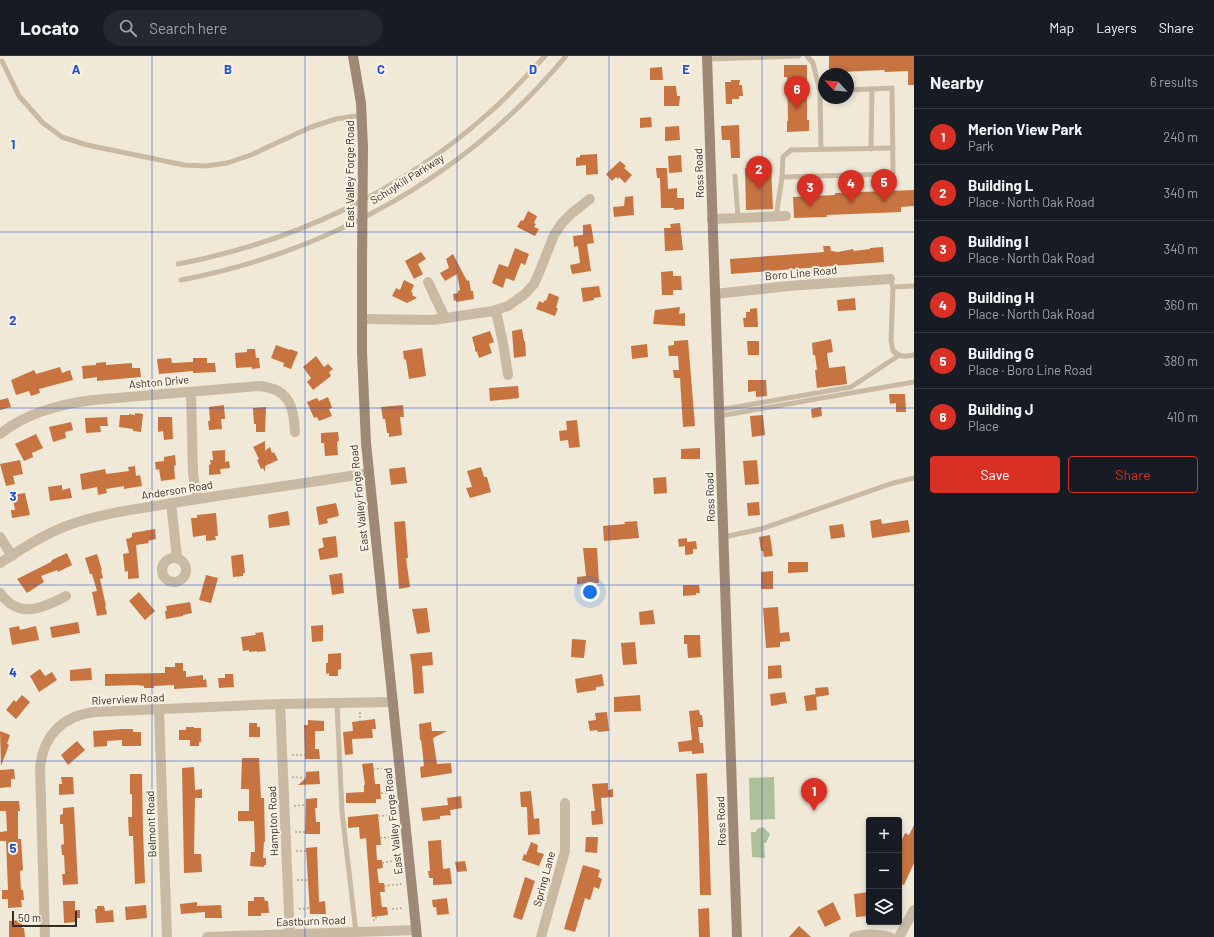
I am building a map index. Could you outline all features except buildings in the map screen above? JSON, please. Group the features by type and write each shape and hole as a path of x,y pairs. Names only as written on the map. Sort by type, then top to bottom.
{"main road":[{"name":"East Valley Forge Road","path":"353,56 362,115 362,390 368,473 417,934"},
{"name":"Ross Road","path":"706,57 737,937"}],"street":[{"path":"362,319 432,320 496,310 514,303 531,287 540,273 554,235 567,218 590,199"},
{"path":"712,219 781,216"},
{"path":"428,282 445,318"},
{"name":"Boro Line Road","path":"715,294 788,286 892,283"},
{"path":"496,310 508,375"},
{"name":"Ashton Drive","path":"0,434 16,423 35,414 73,402 260,386 271,387 288,399 293,408 295,417 295,432"},
{"path":"190,392 193,474 197,499"},
{"name":"Anderson Road","path":"0,563 38,540 69,525 102,515 368,473"},
{"path":"171,503 177,557"},
{"path":"0,537 12,556"},
{"path":"0,594 10,604 30,610 44,607 66,596"},
{"name":"Riverview Road","path":"45,937 39,776 40,760 48,740 67,720 94,712 280,704 393,702"},
{"name":"Hampton Road","path":"280,704 290,936"},
{"name":"Belmont Road","path":"159,710 167,937"},
{"name":"Spring Lane","path":"541,937 565,851 565,803"},
{"path":"899,937 914,910"},
{"name":"Eastburn Road","path":"207,937 290,936 356,932 417,934"},
{"path":"854,937 864,934 876,934 890,937"}],"lane":[{"name":"Schuykill Parkway","path":"178,264 232,253 289,234 327,218 377,193 424,163 470,129 510,93 545,56"},
{"name":"Schuykill Parkway","path":"181,280 236,268 288,251 333,232 384,207 433,176 480,142 521,104 567,56"},
{"path":"706,57 799,56"},
{"path":"806,56 813,63 818,79"},
{"path":"2,61 19,96 43,123 62,137 87,145 184,165 206,166 226,163 251,155 311,127 336,119 362,115"},
{"path":"782,176 893,174 892,88 854,90"},
{"path":"871,149 872,89"},
{"path":"821,149 822,104"},
{"path":"781,216 783,157 791,150 893,148"},
{"path":"735,176 738,218"},
{"path":"914,286 892,283 891,342 893,351 898,356 907,357 914,355"},
{"path":"719,413 767,400 851,387 898,356"},
{"path":"719,413 914,382"},
{"path":"724,537 761,529 890,484 914,478"},
{"path":"336,703 342,812 356,932"}],"path":[{"path":"282,754 305,755"},
{"path":"373,769 400,767"},
{"path":"283,773 298,778 306,778"},
{"path":"381,793 403,792"},
{"path":"284,806 306,805"},
{"path":"378,816 405,814"},
{"path":"380,838 407,836"},
{"path":"382,863 409,859"},
{"path":"384,886 412,883"},
{"path":"392,909 414,907"},
{"path":"289,909 310,908"}],"green space":[{"path":"774,777 775,819 750,820 749,778"},
{"path":"763,827 770,834 766,843 764,843 765,858 752,857 751,832 756,832 757,829"}],"place":[{"name":"Building J","path":"797,109"},
{"name":"Building L","path":"759,189"},
{"name":"Building G","path":"884,202"},
{"name":"Building H","path":"851,203"},
{"name":"Building I","path":"810,207"},
{"name":"Merion View Park","path":"814,811"}]}
